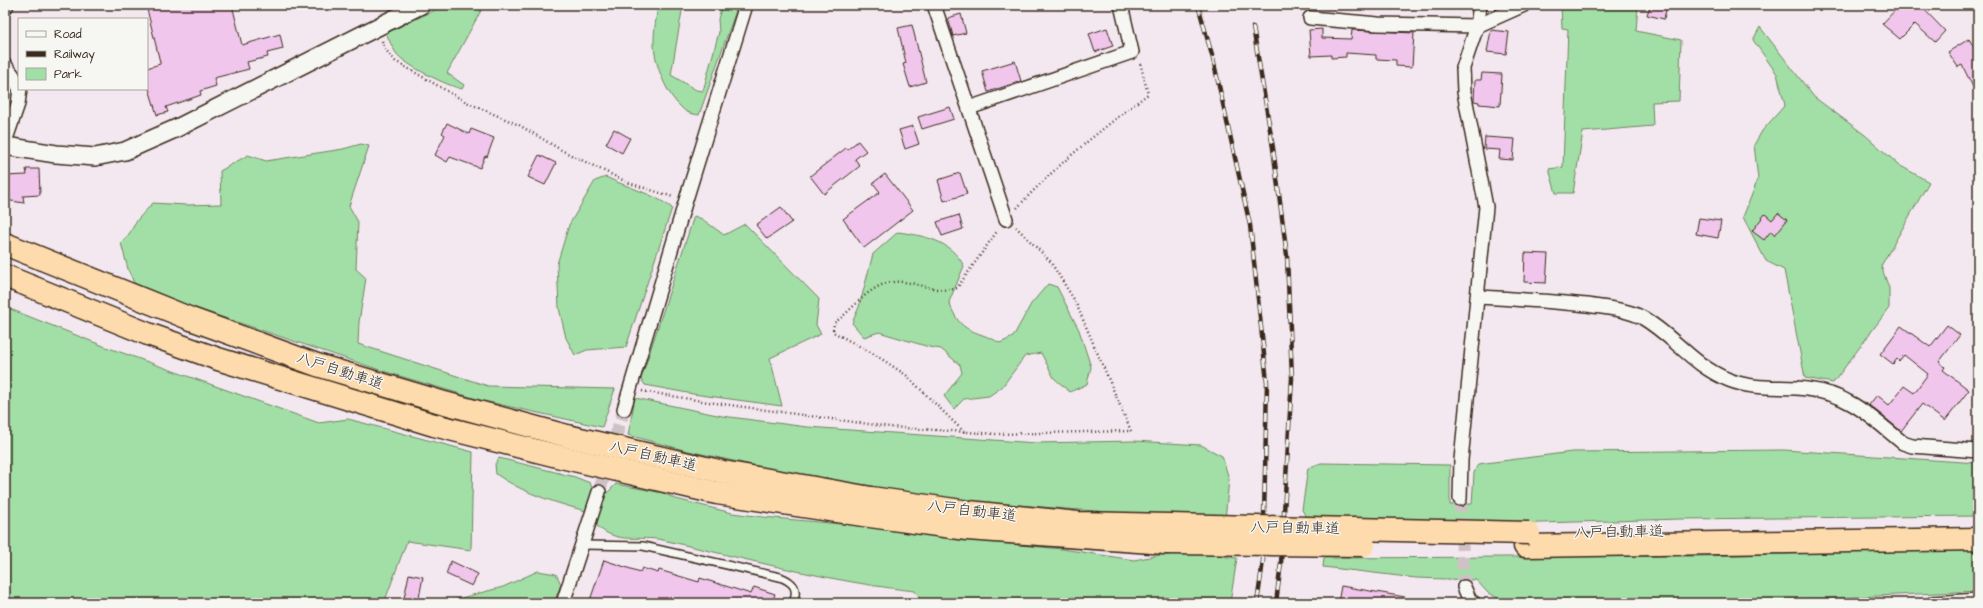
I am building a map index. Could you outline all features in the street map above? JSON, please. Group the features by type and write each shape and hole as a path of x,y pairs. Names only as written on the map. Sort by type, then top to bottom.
{"highway":[{"name":"八戸自動車道","path":"5,244 191,319 317,365 441,402 567,436 723,472 871,498 970,512 1168,534"},
{"name":"八戸自動車道","path":"5,276 148,334 269,375 434,425 717,493 952,527 1168,534 1527,539 1978,539"},
{"name":"八戸自動車道","path":"1527,539 1978,525"}],"street":[{"path":"5,146 56,154 95,156 125,151 177,128 421,5"},
{"path":"624,409 684,203 746,5"},
{"path":"934,5 1006,219"},
{"path":"969,108 1132,52 1121,5"},
{"path":"1460,499 1461,460 1486,207 1464,92 1463,68 1477,26 1480,5"},
{"path":"1310,18 1378,24 1477,26 1524,5"},
{"path":"5,65 13,74 18,86"},
{"path":"5,142 18,104 19,90"},
{"path":"1478,298 1554,302 1627,312 1643,318 1659,329 1707,369 1730,380 1759,387 1808,389 1836,396 1858,406 1903,443 1912,446 1978,450"},
{"path":"563,603 599,492"},
{"path":"1464,587 1470,601 1474,603"},
{"path":"1933,603 1978,600"}],"lane":[{"path":"582,545 643,546 780,577 791,581 795,586 796,595 793,603"}],"path":[{"path":"376,27 385,49 395,61 404,68 466,102 519,125 563,150 629,183 663,193 684,203"},
{"path":"964,432 906,376 874,354 833,332 834,323 871,291 887,284 903,281 948,291 957,288 1006,219 1055,170 1104,128 1148,94 1140,63 1132,52"},
{"path":"630,389 708,402 890,427 997,434 1131,432 1075,301 1050,261 1030,240 1006,219"}],"green space":[{"path":"446,5 484,5 447,73 464,85 462,89 417,69 401,58 396,53 386,33"},
{"path":"658,5 683,5 671,75 696,90 703,91 719,32 718,19 722,5 738,5 699,115 686,111 677,103 672,97 661,76 656,61 654,48"},
{"path":"1561,5 1638,5 1636,31 1681,40 1679,101 1652,102 1653,126 1583,132 1573,193 1556,193 1549,169 1563,167 1568,29 1562,28"},
{"path":"1760,27 1814,97 1865,135 1899,165 1929,182 1881,266 1889,288 1889,308 1833,383 1805,378 1784,270 1766,261 1743,217 1758,179 1754,145 1762,131 1785,105 1777,74 1753,40"},
{"path":"361,144 369,146 349,206 358,222 356,269 366,278 359,322 358,344 488,386 615,389 602,427 484,401 383,371 189,306 134,283 128,269 121,243 129,234 138,219 153,203 186,205 221,204 220,171 248,155 266,161 343,149"},
{"path":"606,177 649,194 672,208 626,347 587,350 575,355 566,338 559,308 557,264 569,225 595,181"},
{"path":"694,216 702,219 724,235 745,224 819,299 816,325 821,334 770,358 782,406 693,394 645,385 641,379"},
{"path":"898,232 918,235 936,241 952,250 964,266 949,302 958,321 969,330 1000,343 1013,337 1031,304 1048,284 1057,287 1079,330 1091,367 1087,384 1070,392 1054,378 1041,353 1025,356 1002,387 989,396 964,399 954,409 944,396 962,373 960,365 941,349 929,347 879,332 864,337 852,323 859,307 873,254"},
{"path":"5,307 106,347 319,423 348,419 473,452 471,550 407,541 384,603 5,603"},
{"path":"635,398 722,416 807,427 1036,443 1134,441 1201,445 1222,456 1229,479 1225,520 945,499 770,469 684,450 628,435"},
{"path":"1784,450 1978,463 1978,516 1681,519 1470,525 1307,518 1302,510 1308,468 1321,463 1450,465 1450,505 1472,504 1474,473 1478,464 1572,452"},
{"path":"499,458 575,477 590,483 593,490 607,493 616,484 663,493 676,499 732,513 851,525 967,540 1062,549 1134,560 1160,555 1195,553 1237,558 1230,603 934,603 922,601 915,591 820,576 663,540 613,536 597,526 597,514 532,494 496,474 495,464"},
{"path":"1978,549 1978,591 1704,603 1508,603 1488,593 1476,580 1416,578 1323,567 1324,558 1698,556"},
{"path":"538,571 556,574 561,584 554,603 442,603 503,587"}],"building":[{"path":"146,5 232,5 242,45 280,34 283,49 267,53 268,57 247,62 249,69 214,78 216,86 200,91 201,95 166,107 168,112 157,115 148,85 148,68 160,64"},
{"path":"1650,5 1667,5 1664,19 1647,15"},
{"path":"1900,5 1920,5 1945,31 1935,42 1915,24 1900,39 1882,24"},
{"path":"961,14 966,33 953,36 948,18"},
{"path":"912,25 926,82 910,87 903,64 906,63 898,28"},
{"path":"1107,28 1113,46 1095,52 1089,34"},
{"path":"1322,29 1322,38 1351,39 1352,30 1414,33 1412,67 1396,66 1396,60 1376,59 1376,55 1346,53 1346,57 1331,58 1331,55 1311,56 1309,30"},
{"path":"1491,30 1509,32 1506,54 1487,52"},
{"path":"1969,39 1978,54 1978,97 1962,65 1958,67 1948,52"},
{"path":"1015,61 1021,81 988,92 982,71"},
{"path":"1482,73 1502,74 1500,106 1479,104 1479,102 1474,101 1475,80 1481,80"},
{"path":"950,107 954,119 922,129 918,117"},
{"path":"447,123 469,134 471,129 494,138 487,157 485,156 480,168 450,157 447,162 435,155 445,135 442,133"},
{"path":"913,126 919,144 905,149 899,130"},
{"path":"614,129 630,138 622,153 606,144"},
{"path":"1485,137 1515,139 1513,160 1499,159 1500,150 1484,149"},
{"path":"858,141 866,151 855,159 860,166 824,194 810,176 846,148 848,149"},
{"path":"539,155 556,163 545,185 528,177"},
{"path":"26,169 39,169 40,195 23,196 24,203 5,200 5,176 27,175"},
{"path":"960,173 967,194 944,201 938,180"},
{"path":"885,174 913,210 864,248 843,219 880,192 873,183"},
{"path":"781,207 792,222 767,239 756,225"},
{"path":"1778,213 1787,220 1775,235 1771,231 1764,240 1752,231 1765,214 1772,220"},
{"path":"959,215 963,229 942,236 937,222"},
{"path":"1699,218 1721,221 1718,238 1696,234"},
{"path":"1525,253 1548,254 1546,283 1524,282"},
{"path":"1947,325 1960,335 1939,362 1945,367 1943,370 1969,390 1945,421 1922,404 1901,431 1869,405 1877,395 1889,405 1904,386 1914,393 1928,374 1904,355 1899,361 1897,359 1893,364 1880,354 1901,326 1930,347"},
{"path":"604,560 640,572 642,568 658,573 659,570 699,582 700,578 751,594 754,587 775,594 772,603 589,603"},
{"path":"451,561 478,574 472,586 446,574"},
{"path":"409,574 423,577 418,603 403,603"},
{"path":"1341,586 1405,597 1404,603 1338,603"}],"tunnel":[{"path":"599,492 624,409"},
{"path":"1460,499 1464,587"}],"railway":[{"path":"1198,5 1213,59 1250,225 1267,382 1263,561 1257,603"},
{"path":"1253,27 1273,148 1287,256 1292,378 1281,563 1276,603"}]}
